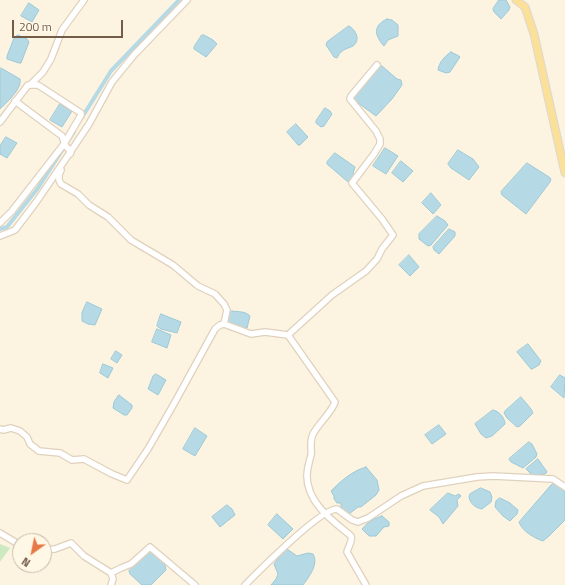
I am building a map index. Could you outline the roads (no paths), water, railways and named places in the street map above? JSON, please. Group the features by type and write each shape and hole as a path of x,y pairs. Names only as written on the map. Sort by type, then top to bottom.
{"main road":[{"path":"516,0 525,7 534,34 565,174"}],"street":[{"path":"0,122 28,85 30,85 43,72 51,59 62,30 84,0"},
{"path":"0,236 15,230 37,201 69,151 89,124 112,82 187,0"},
{"path":"288,335 332,295 366,271 377,259 382,249 393,235 382,219 352,183 370,160 380,144 380,139 376,131 350,99 377,65"},
{"path":"0,223 12,211 64,143 81,113 38,85 30,85"},
{"path":"16,102 62,136 69,151"},
{"path":"69,151 59,176 61,184 78,194 89,205 108,216 131,240 173,265 198,286 215,294 227,310 224,324"},
{"path":"0,429 3,430 11,428 20,431 27,437 30,444 39,451 60,453 72,460 84,459 127,480 167,415 215,329 224,324 251,334 270,332 288,335 334,400 333,406 318,424 312,436 310,442 311,453 307,470 307,481 312,496 325,514 351,536 352,540 347,548 347,552 366,585"},
{"path":"245,585 280,551 331,510 338,509 352,520 358,522 368,518 401,496 423,486 477,477 552,479 565,487"},
{"path":"0,533 12,540"},
{"path":"52,549 71,543 84,556 111,573 113,579 111,585"},
{"path":"111,573 131,564 150,547 195,585"}],"water":[{"path":"499,0 506,0 510,7 501,19 493,9"},
{"path":"29,3 39,10 32,22 21,16"},
{"path":"387,19 392,20 398,25 398,36 388,40 384,46 376,31 379,25"},
{"path":"349,26 357,35 357,41 353,46 341,52 337,58 334,57 326,45 327,42"},
{"path":"18,35 27,39 29,42 21,63 7,59 14,38"},
{"path":"202,35 213,40 217,44 206,57 194,49"},
{"path":"451,52 460,57 450,72 446,73 438,70 440,64"},
{"path":"382,66 397,79 401,80 402,85 392,99 376,116 354,100 353,96 379,67"},
{"path":"1,68 20,79 20,83 13,95 0,109 0,69"},
{"path":"60,104 72,111 62,127 50,120"},
{"path":"325,108 332,114 324,126 321,127 316,123 316,121"},
{"path":"296,124 308,137 300,145 298,145 287,132"},
{"path":"6,137 17,143 7,158 0,154 0,146"},
{"path":"385,148 398,156 386,174 373,166"},
{"path":"458,150 473,159 479,167 469,180 451,168 448,164"},
{"path":"335,153 355,167 353,173 354,176 348,182 327,164"},
{"path":"401,161 413,171 403,182 392,173"},
{"path":"527,163 551,179 526,214 502,195 501,192"},
{"path":"431,193 441,205 433,214 422,203"},
{"path":"437,216 448,225 431,245 428,246 419,239 419,234"},
{"path":"449,229 455,232 455,236 439,254 433,247"},
{"path":"409,255 419,267 410,276 399,265"},
{"path":"87,302 102,309 95,325 82,321 82,313"},
{"path":"232,311 244,312 250,316 247,328 228,324 229,313"},
{"path":"161,314 181,322 177,333 161,329 157,326"},
{"path":"157,329 171,335 167,348 152,342"},
{"path":"528,344 541,361 539,365 532,369 517,352"},
{"path":"116,351 122,355 117,363 111,359"},
{"path":"103,364 113,368 108,378 100,373"},
{"path":"156,374 166,380 158,395 148,389 153,376"},
{"path":"560,375 565,378 564,398 551,387"},
{"path":"119,395 132,405 132,408 127,415 124,415 113,408 114,402"},
{"path":"521,397 533,413 520,426 517,427 507,418 504,413"},
{"path":"493,410 501,415 505,424 492,436 486,438 481,434 475,424"},
{"path":"439,425 446,434 432,444 425,435"},
{"path":"195,428 207,436 195,456 183,449"},
{"path":"529,442 532,444 537,454 536,457 523,468 511,462 509,459"},
{"path":"538,459 547,472 545,474 532,475 526,469"},
{"path":"366,467 377,480 379,490 376,495 361,507 358,507 349,514 341,508 341,503 337,503 331,491 351,474"},
{"path":"555,483 565,489 565,520 543,541 529,534 519,522 551,485"},
{"path":"481,488 490,492 492,497 491,502 482,509 473,505 469,497 470,494"},
{"path":"448,493 455,496 459,494 461,496 457,500 458,506 443,524 439,517 430,510"},
{"path":"500,498 510,503 518,510 517,514 510,521 495,507 496,501"},
{"path":"227,505 232,509 235,515 220,527 212,517"},
{"path":"277,514 293,529 283,539 268,525"},
{"path":"382,516 389,522 389,526 384,527 376,536 369,536 362,529 366,524"},
{"path":"150,549 164,561 166,570 151,585 142,585 130,574 129,571"},
{"path":"287,549 297,556 308,553 313,554 315,558 314,566 303,585 271,585 278,574 274,564"}],"waterway":[{"path":"81,119 111,71 179,0"},
{"path":"0,229 7,227 38,188 74,132"}]}
